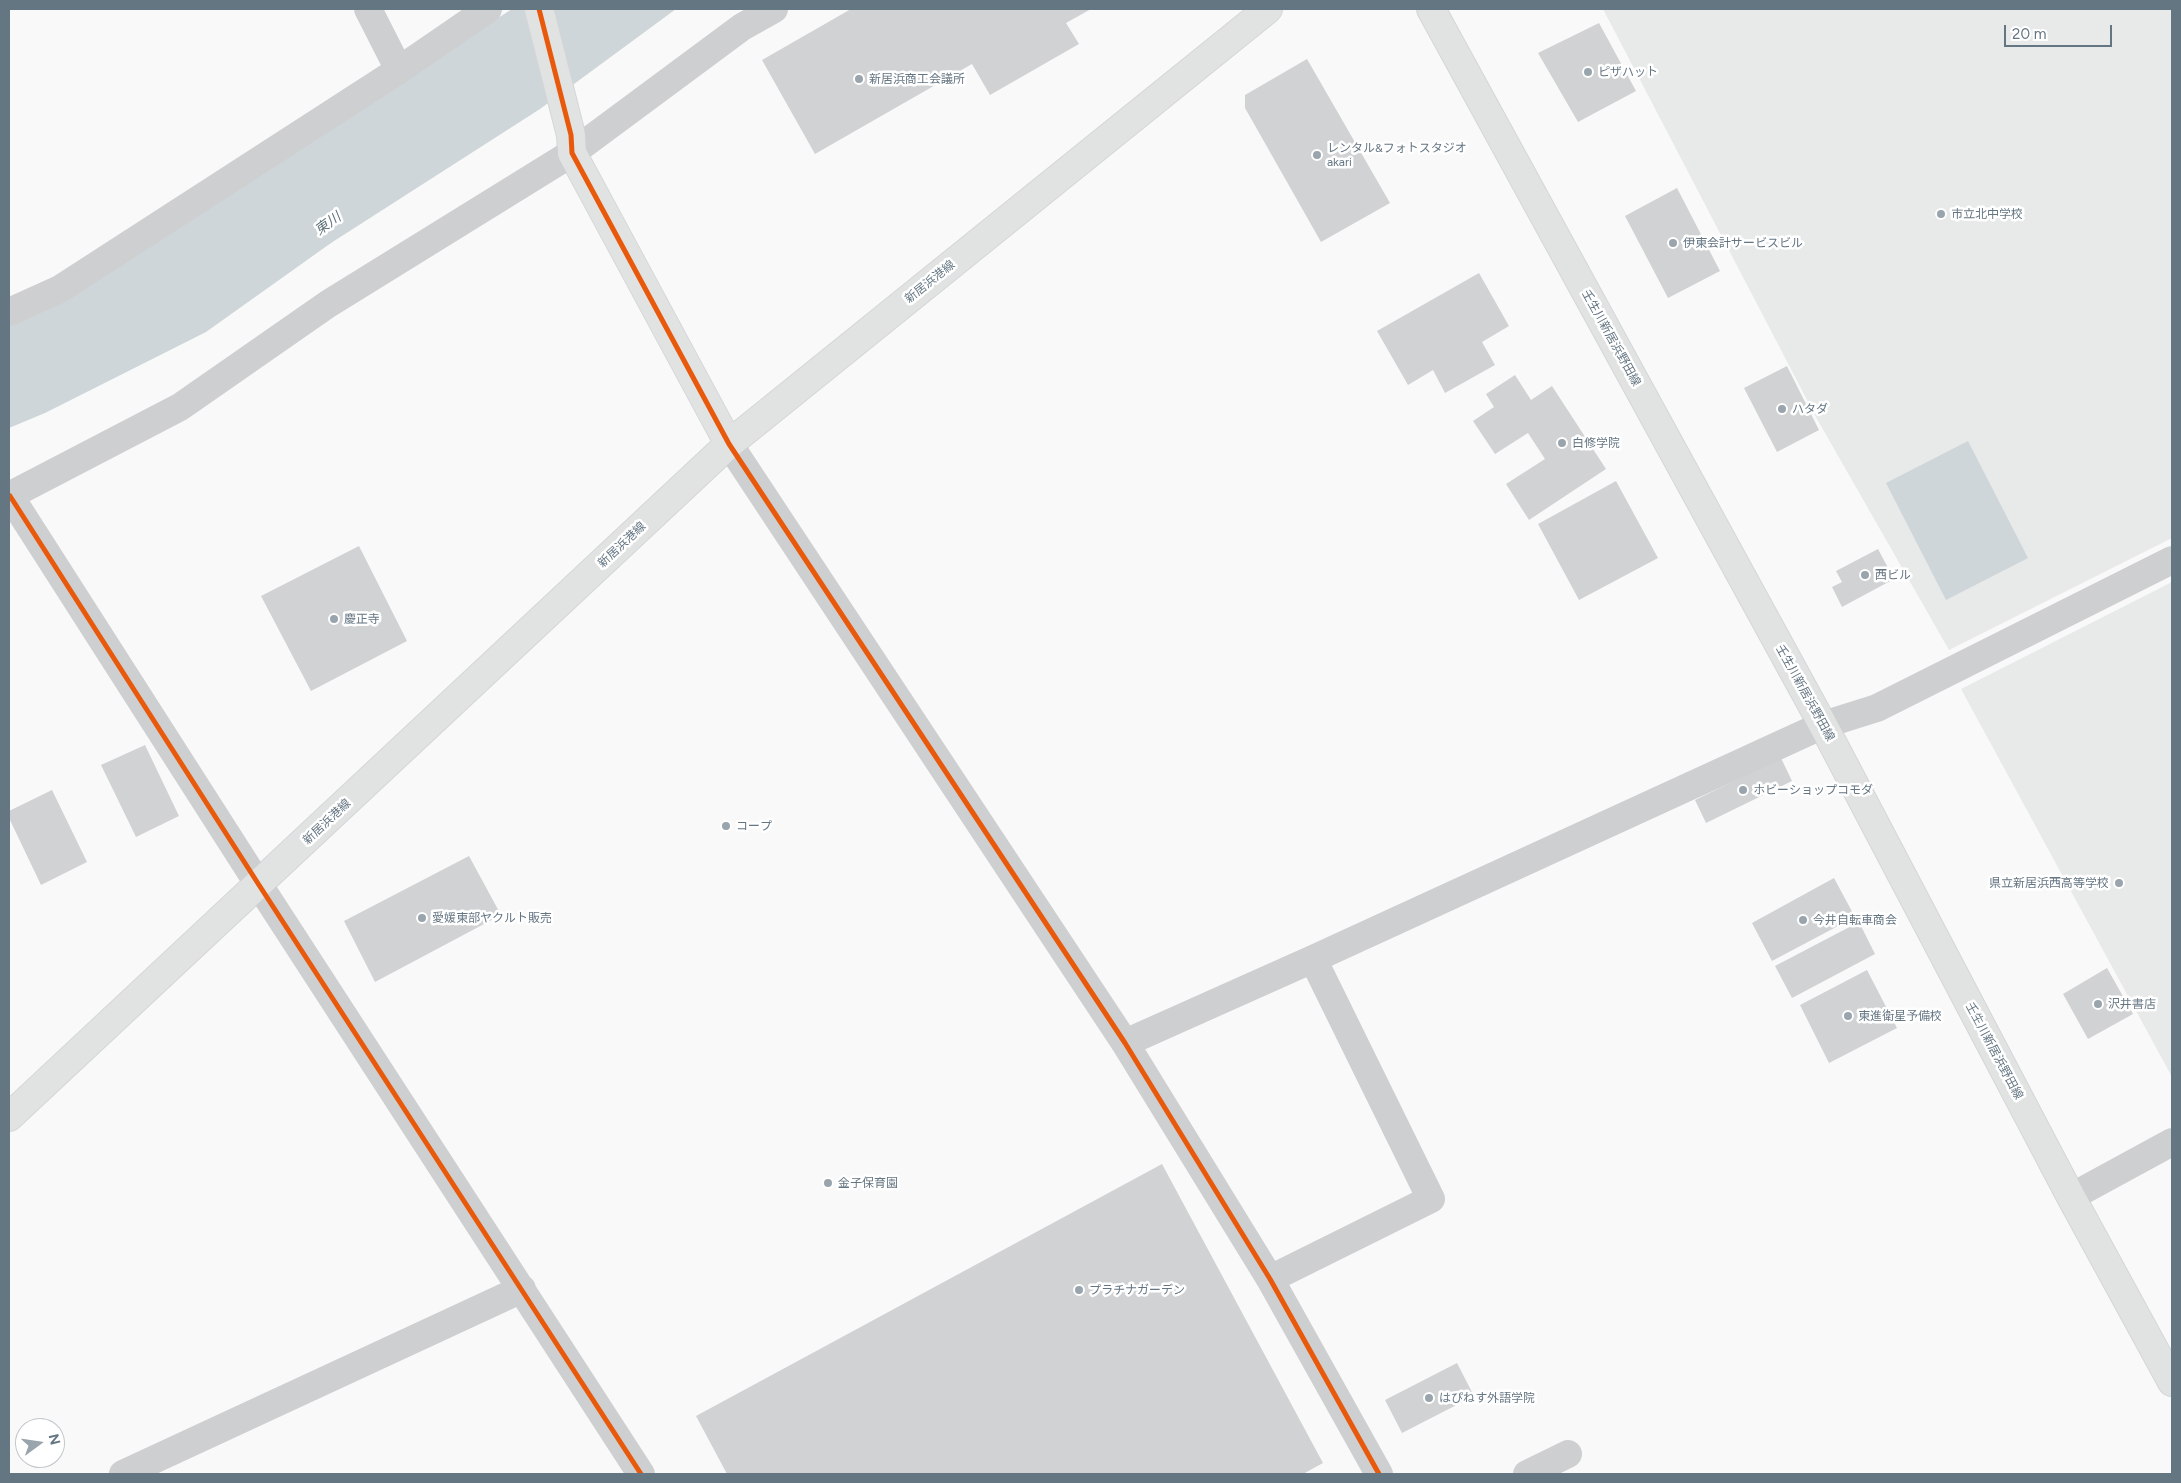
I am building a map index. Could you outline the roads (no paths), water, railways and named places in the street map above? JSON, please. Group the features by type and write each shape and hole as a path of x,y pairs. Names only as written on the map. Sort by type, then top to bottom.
{"main road":[{"path":"539,9 571,144 730,444"},
{"name":"新居浜港線","path":"9,1117 730,444 1268,9"},
{"name":"壬生川新居浜野田線","path":"1431,9 1823,725 2071,1197 2172,1382"}],"street":[{"path":"368,9 399,70"},
{"path":"9,312 60,288 399,70 488,9"},
{"path":"641,1474 259,885 10,496 180,407 328,304 571,144 742,27 774,9"},
{"path":"730,444 1125,1043 1270,1279 1380,1474"},
{"path":"1125,1043 1313,959 1823,725 1877,708 2172,560"},
{"path":"1270,1279 1431,1199 1313,959"},
{"path":"2071,1197 2172,1142"},
{"path":"122,1474 522,1289"},
{"path":"1527,1474 1568,1454"}],"water":[{"name":"東川","path":"512,9 676,9 540,109 331,243 206,332 45,413 9,428 9,323 59,301"},
{"path":"1968,441 2028,558 1946,600 1886,483"}],"place":[{"name":"ピザハット","path":"1588,72"},
{"name":"新居浜商工会議所","path":"859,79"},
{"name":"レンタル&フォトスタジオ akari","path":"1317,155"},
{"name":"市立北中学校","path":"1941,214"},
{"name":"伊東会計サービスビル","path":"1673,243"},
{"name":"ハタダ","path":"1782,409"},
{"name":"白修学院","path":"1562,443"},
{"name":"西ビル","path":"1865,575"},
{"name":"慶正寺","path":"334,619"},
{"name":"ホビーショップコモダ","path":"1743,790"},
{"name":"コープ","path":"726,826"},
{"name":"県立新居浜西高等学校","path":"2119,883"},
{"name":"愛媛東部ヤクルト販売","path":"422,918"},
{"name":"今井自転車商会","path":"1803,920"},
{"name":"沢井書店","path":"2098,1004"},
{"name":"東進衛星予備校","path":"1848,1016"},
{"name":"金子保育園","path":"828,1183"},
{"name":"プラチナガーデン","path":"1079,1290"},
{"name":"はぴねす外語学院","path":"1429,1398"}]}
